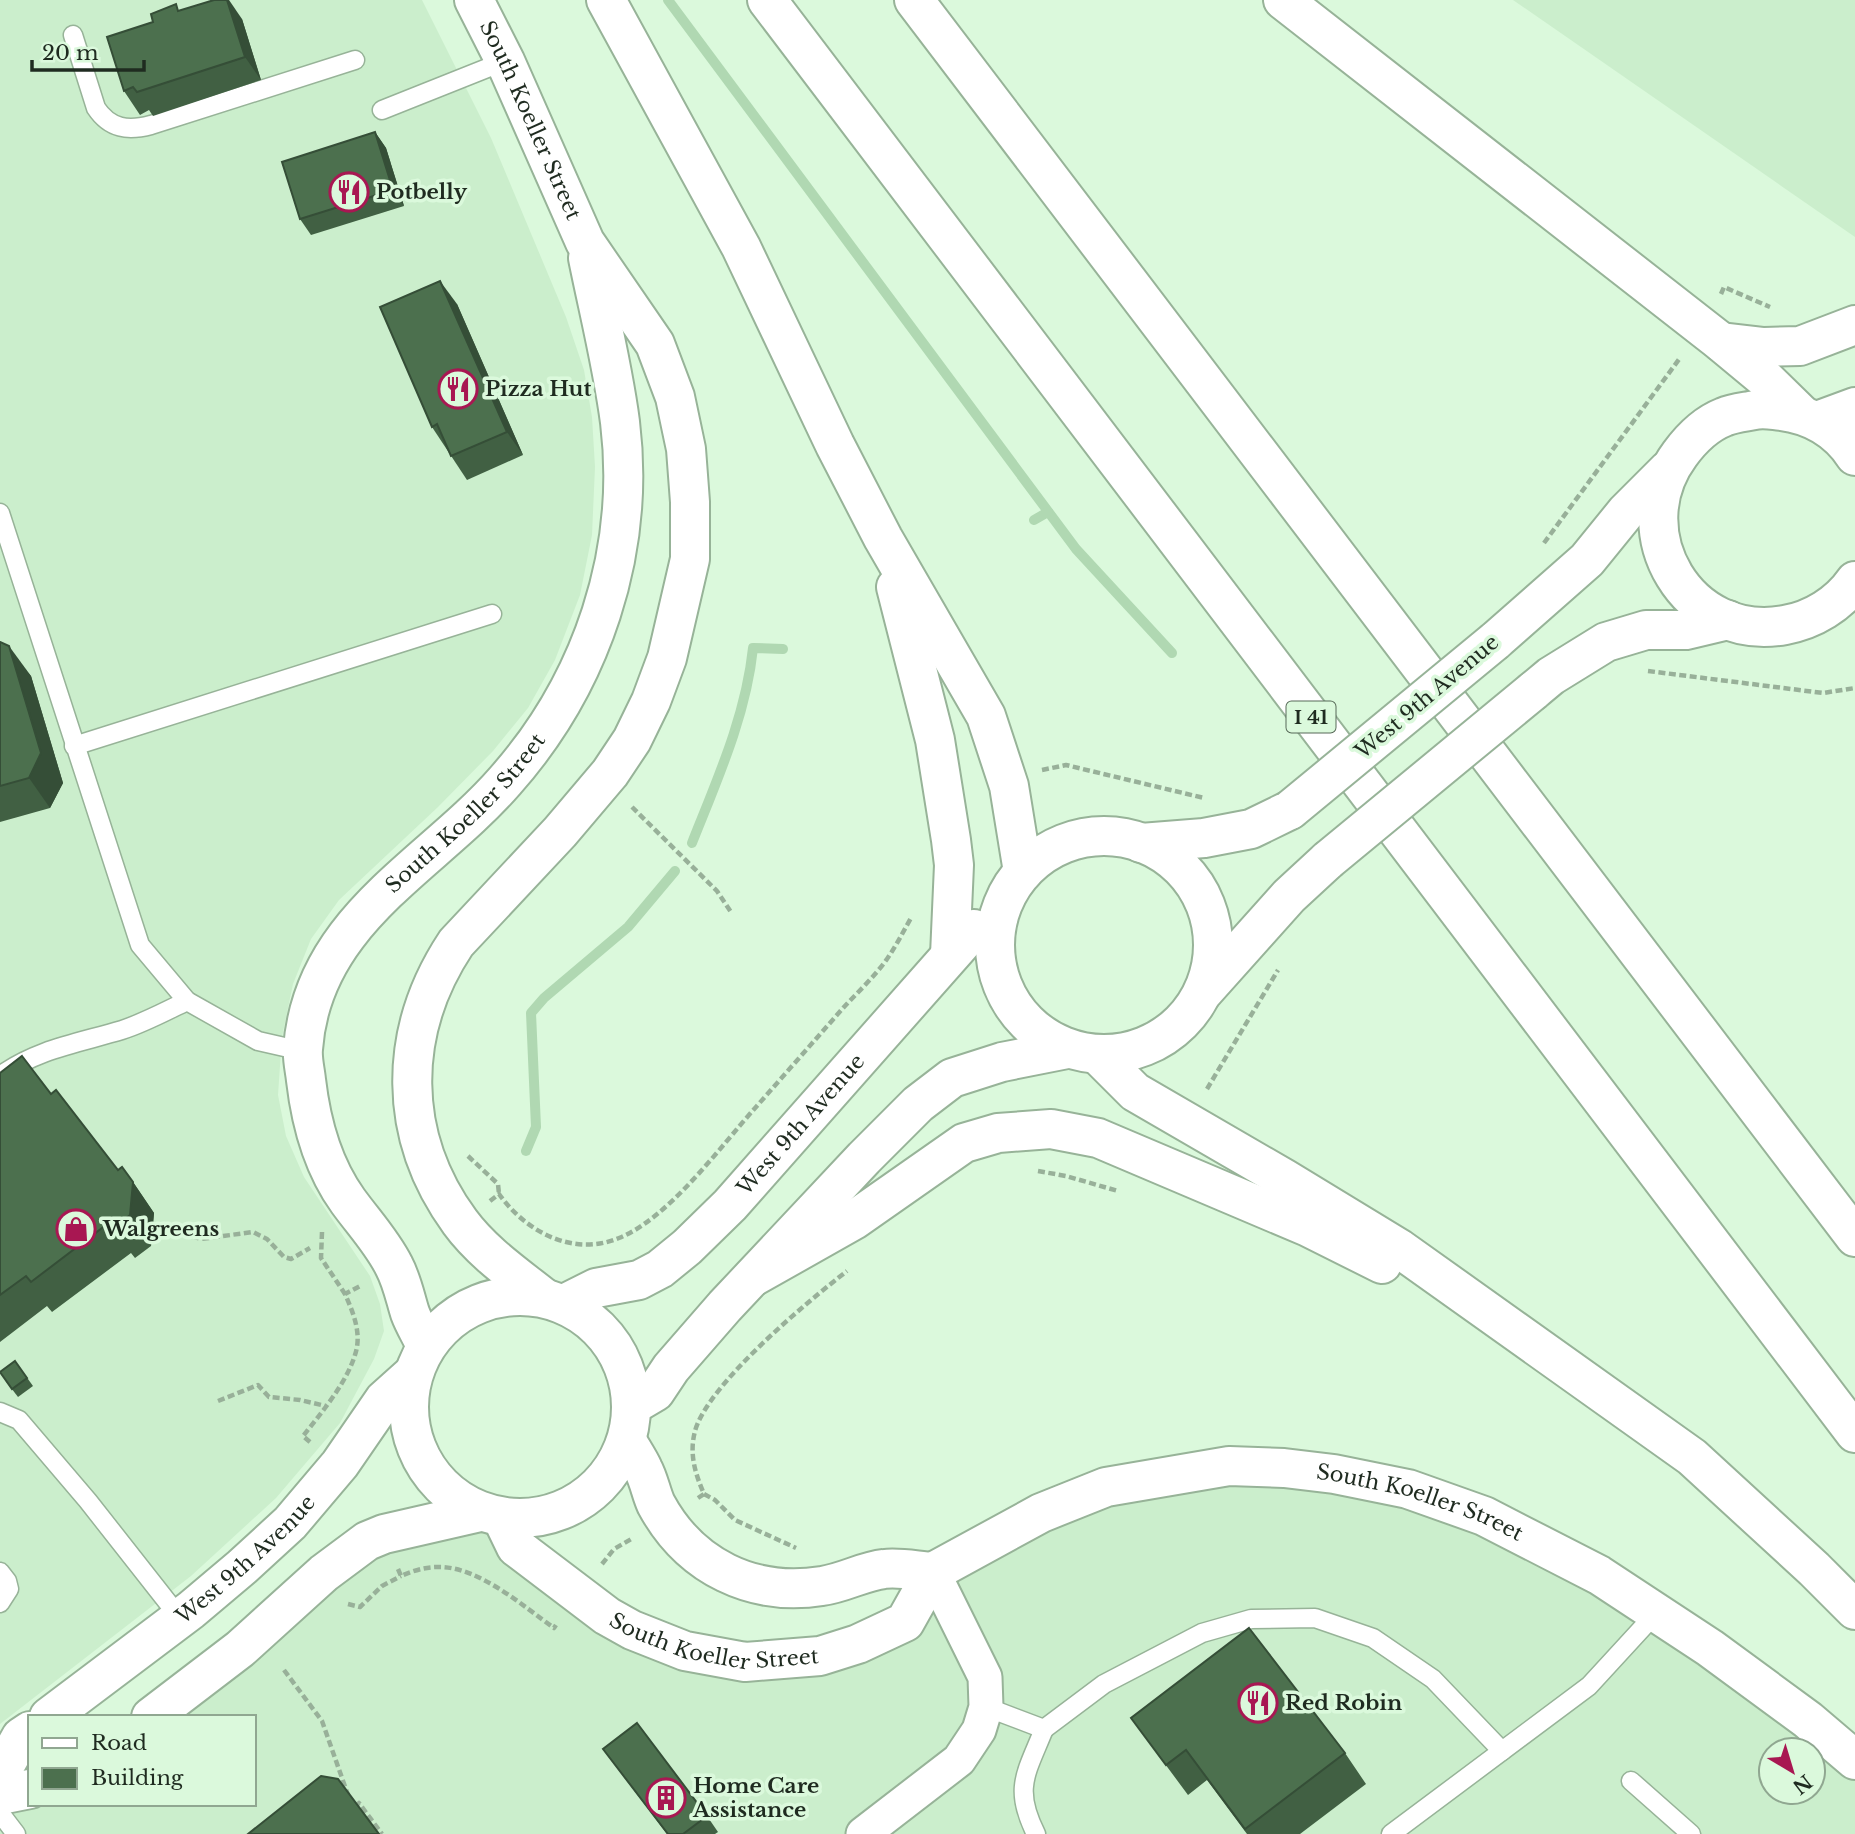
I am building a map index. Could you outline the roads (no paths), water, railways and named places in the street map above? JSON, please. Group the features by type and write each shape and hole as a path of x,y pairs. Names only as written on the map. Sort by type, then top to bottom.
{"main road":[{"name":"South Koeller Street","path":"474,0 505,61 585,242 655,344 675,397 685,449 690,502 690,559 667,658 651,701 632,740 560,832 456,943 442,964 426,999 414,1043 413,1094 417,1130 432,1178 468,1232 490,1255 554,1300"},
{"path":"607,0 741,247 835,445 883,538 986,716 1009,786 1013,887"},
{"name":"I 41","path":"768,0 1855,1433"},
{"path":"914,0 1855,1237"},
{"path":"1283,0 1721,342 1808,417 1846,442 1855,456"},
{"name":"South Koeller Street","path":"419,1360 410,1314 395,1267 374,1234 346,1199 320,1147 313,1127 302,1051 321,978 345,937 368,908 505,782 546,729 573,682 595,634 613,572 623,513 622,471 620,421 585,242"},
{"path":"1721,342 1764,347 1800,346 1855,325"},
{"path":"1855,407 1808,417 1761,409 1723,418 1691,439 1668,470 1659,499 1658,529 1665,558 1679,585 1701,606 1728,620 1751,626 1774,627 1796,623 1818,614 1837,601 1855,581"},
{"name":"West 9th Avenue","path":"1142,843 1204,838 1251,829 1290,810 1548,597 1587,560 1626,512 1668,470"},
{"path":"883,538 935,740 954,865 950,955"},
{"path":"154,1715 240,1649 324,1573 367,1541 384,1534 491,1515 541,1517 579,1503 608,1476 630,1423 671,1368 864,1158 918,1104 953,1078 1002,1062 1082,1052 1130,1052 1160,1040 1184,1019 1202,992 1289,896 1328,860 1551,676 1606,642 1646,631 1686,630 1728,620"},
{"path":"1202,992 1212,964 1213,933 1205,904 1190,878 1168,856 1142,843 1110,836 1077,839 1047,851 1013,887 994,936 997,972 1011,1005 1035,1031 1082,1052 1135,1092 1400,1249 1550,1354 1692,1457 1855,1610"},
{"name":"West 9th Avenue","path":"554,1300 639,1280 660,1269 687,1247 730,1205 1013,887"},
{"path":"753,1277 854,1220 964,1143 998,1133 1051,1129 1098,1138 1308,1227 1410,1277 1468,1299"},
{"path":"491,1515 444,1490 419,1456 408,1416 419,1360 448,1321 477,1303 510,1295 554,1300 593,1320 614,1345 628,1373 630,1423 655,1502 675,1532 704,1562 746,1583 776,1589 832,1585 884,1569 933,1572"},
{"name":"West 9th Avenue","path":"52,1715 180,1618 290,1523 340,1464 384,1400 419,1360"},
{"name":"South Koeller Street","path":"491,1515 516,1547 607,1616 632,1630 685,1651 744,1662 820,1656 858,1644 905,1622 933,1572 1041,1513 1106,1487 1229,1466 1284,1468 1408,1489 1484,1516 1599,1575 1657,1612 1808,1720 1855,1760"},
{"path":"0,1774 21,1737 28,1732"},
{"path":"0,1795 28,1789"}],"street":[{"path":"863,1834 959,1760 979,1730 986,1707 985,1677 933,1572"}],"lane":[{"path":"73,34 96,107 113,125 127,129 151,125 355,60"},
{"path":"382,110 505,61"},
{"path":"0,513 140,945 187,1001 258,1041 302,1051"},
{"path":"74,746 492,614"},
{"path":"0,1076 42,1052 125,1029 187,1001"},
{"path":"0,1412 19,1420 88,1501 180,1618"},
{"path":"0,1572 9,1589 0,1603"},
{"path":"1391,1834 1589,1686 1657,1612"},
{"path":"1036,1834 1025,1811 1023,1782 1044,1729 1104,1684 1202,1633 1251,1619 1315,1618 1373,1638 1433,1679 1502,1751"},
{"path":"986,1707 1044,1729"},
{"path":"1631,1781 1691,1834"},
{"path":"0,1814 16,1834"}],"waterway":[{"path":"668,0 1076,549 1172,653"},
{"path":"1034,520 1048,512"},
{"path":"692,843 737,723 753,648 783,649"},
{"path":"526,1151 536,1127 531,1013 544,998 628,927 675,871"}],"place":[{"name":"Potbelly","path":"349,192"},
{"name":"Pizza Hut","path":"458,389"},
{"name":"Walgreens","path":"76,1229"},
{"name":"Red Robin","path":"1258,1703"},
{"name":"Home Care Assistance","path":"666,1798"}]}
